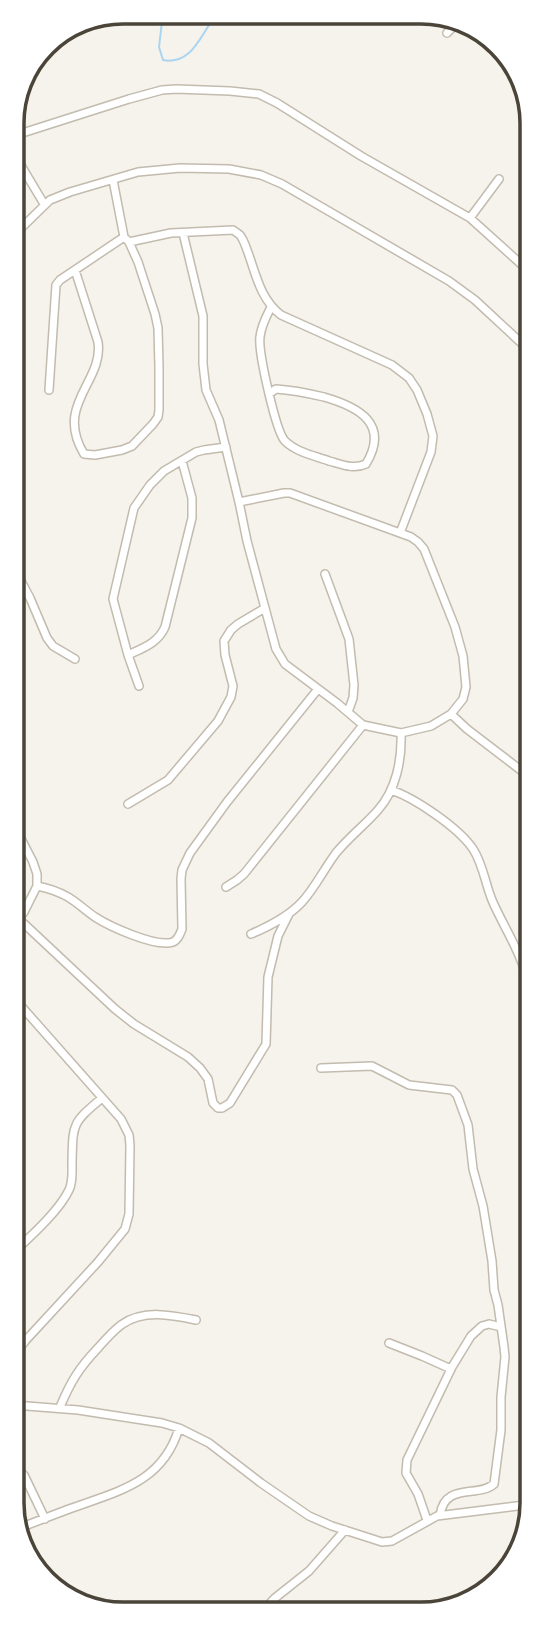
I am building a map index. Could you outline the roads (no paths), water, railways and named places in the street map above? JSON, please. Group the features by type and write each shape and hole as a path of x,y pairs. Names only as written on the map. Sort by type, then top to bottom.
{"street":[{"path":"447,33 451,29"},
{"path":"25,132 162,90 259,94 470,218 520,263"},
{"path":"25,224 44,204 70,192 133,173 180,168 229,169 261,175 282,184 449,281 475,300 520,341"},
{"path":"25,172 44,204"},
{"path":"470,218 499,179"},
{"path":"75,270 99,350 94,369 79,398 76,434 84,454 95,455 132,446 158,416 160,401 158,328 138,261 127,239 113,180"},
{"path":"49,390 56,285 75,270 127,239 165,233 237,232 243,240 259,285 271,307 281,315 392,365 409,378 417,390 433,436 432,452 400,533"},
{"path":"183,233 203,316 206,390 219,420 273,642 281,659 291,670 363,725 401,733 431,726 451,714 463,699 466,687 463,656 455,627 424,549 418,542 411,537 290,493 239,502"},
{"path":"270,393 276,389 295,390 342,402 360,412 372,424 375,437 373,451 366,464 360,467 349,466 310,455 283,440 280,432 270,393 259,348 263,322 271,307"},
{"path":"139,687 113,605 113,594 137,501 164,471 196,452 226,447"},
{"path":"128,654 153,642 165,627 192,517 192,498 182,461"},
{"path":"326,574 349,639 354,685 348,712"},
{"path":"25,587 47,638 53,646 75,659"},
{"path":"128,804 167,780 218,721 233,686 224,641 238,624 265,608"},
{"path":"37,886 66,896 119,930 144,939 168,942 175,940 182,929 181,879 190,853 227,802 318,689"},
{"path":"451,714 520,770"},
{"path":"226,887 244,874 363,725"},
{"path":"251,934 289,914 308,895 338,851 380,808 391,790 400,757 401,733"},
{"path":"391,790 402,793 433,813 472,848 492,901 520,957"},
{"path":"24,846 37,874 37,886 24,909"},
{"path":"24,929 115,1009 188,1057 200,1068 208,1079 213,1103 218,1108 230,1103 266,1044 268,977 278,936 289,914"},
{"path":"24,1011 124,1123 130,1139 128,1223 98,1262 24,1342"},
{"path":"321,1068 372,1066 409,1086 452,1090 457,1095 468,1125 473,1169 483,1206 492,1261 505,1357 501,1430 494,1484 487,1489 456,1494 442,1506 440,1515"},
{"path":"24,1241 69,1190 75,1125 80,1117 102,1098"},
{"path":"60,1407 79,1369 122,1324 160,1314 196,1320"},
{"path":"427,1520 405,1465 451,1369 471,1336 479,1328 489,1324 501,1327"},
{"path":"389,1343 451,1369"},
{"path":"24,1405 60,1407 179,1428 209,1443 309,1516 332,1527 382,1542 390,1542 440,1515 520,1506"},
{"path":"27,1525 141,1480 163,1462 172,1448 179,1428"},
{"path":"24,1475 45,1519"},
{"path":"271,1602 309,1571 345,1530"}],"waterway":[{"path":"162,24 159,47 163,60 172,61 186,56 209,25"}]}
